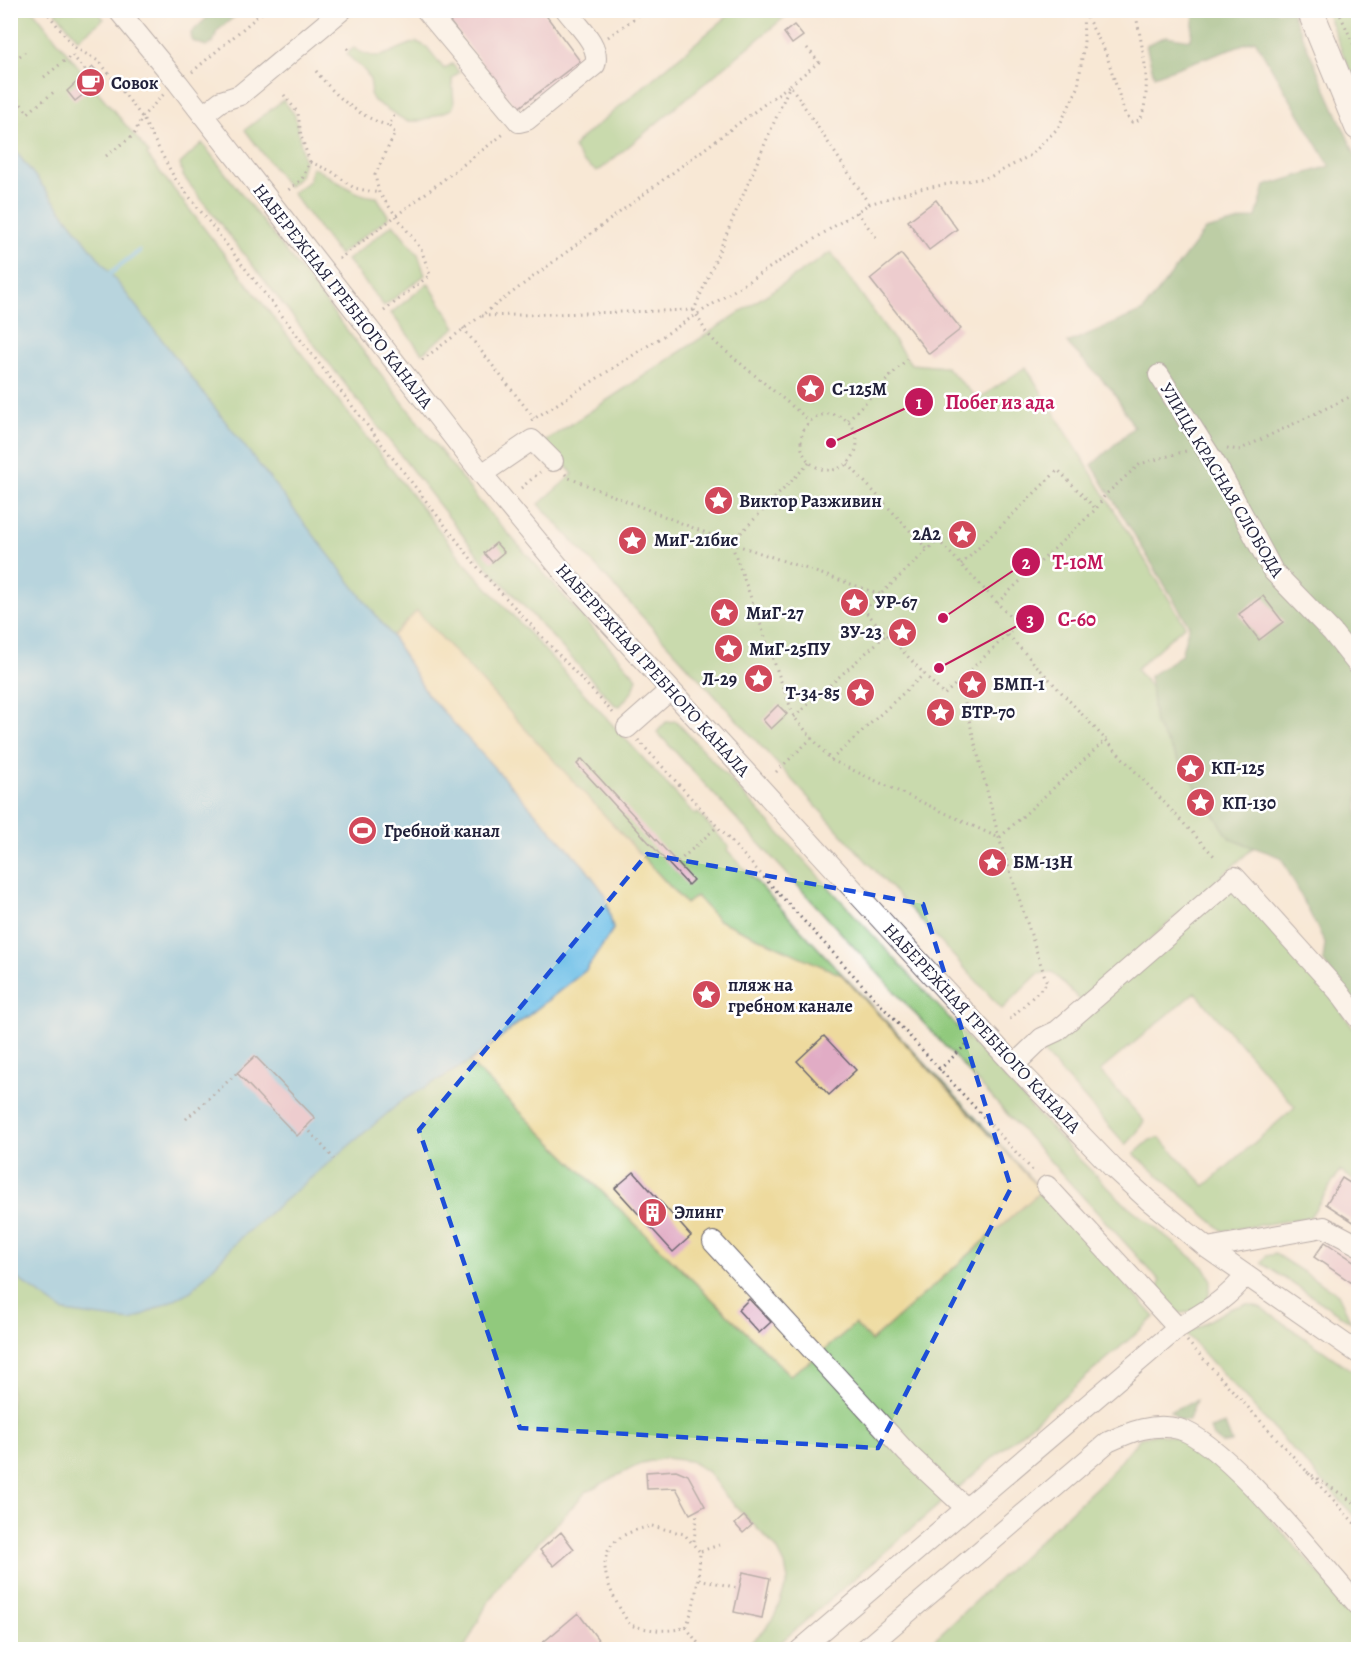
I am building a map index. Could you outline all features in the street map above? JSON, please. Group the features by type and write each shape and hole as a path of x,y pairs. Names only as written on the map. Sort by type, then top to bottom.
{"main road":[{"path":"1310,10 1359,126"}],"street":[{"name":"НАБЕРЕЖНАЯ ГРЕБНОГО КАНАЛА","path":"118,10 203,115 482,474 570,580 1014,1065 1112,1167 1208,1248 1246,1275"},
{"path":"203,115 221,101 240,95 342,10"},
{"path":"426,10 519,122 527,120 588,74 595,65 597,57 594,47 566,10"},
{"name":"УЛИЦА КРАСНАЯ СЛОБОДА","path":"1159,375 1204,446 1273,571 1332,632 1359,665"},
{"path":"482,474 532,440 553,461"},
{"path":"627,728 670,690"},
{"path":"1014,1065 1042,1038 1057,1031 1235,877 1359,1018"},
{"path":"1047,1186 1178,1328"},
{"path":"1208,1248 1324,1227 1359,1245"},
{"path":"713,1242 907,1453 966,1508"},
{"path":"800,1650 1178,1328 1215,1306 1234,1291 1246,1275 1359,1353"},
{"path":"864,1650 1108,1442 1134,1431 1157,1427 1179,1429 1215,1449 1359,1605"}],"path":[{"path":"45,10 74,47 100,62 142,117 174,177 479,569 1047,1186"},
{"path":"194,69 266,10"},
{"path":"594,47 646,10"},
{"path":"1083,10 1106,53 1125,114 1132,122 1140,120 1146,107 1144,58 1135,10"},
{"path":"525,424 694,312 870,204 919,189 990,177 1031,155 1058,128 1078,88 1084,42 1083,10"},
{"path":"1338,10 1359,54"},
{"path":"44,77 72,55 74,47"},
{"path":"422,360 819,62 807,48"},
{"path":"10,63 25,52"},
{"path":"72,55 87,72"},
{"path":"316,71 336,96 377,122 389,126 395,134 375,174 379,193 421,249 430,275 384,311"},
{"path":"790,85 870,204"},
{"path":"694,312 790,85"},
{"path":"10,90 28,113 55,92"},
{"path":"106,156 134,135 142,117 164,94"},
{"path":"284,94 298,113 301,136 310,162 302,179 287,191"},
{"path":"389,126 395,113"},
{"path":"339,259 519,122"},
{"path":"310,162 331,171 354,188 379,193"},
{"path":"857,212 878,240"},
{"path":"480,316 694,312"},
{"path":"694,312 706,332 717,344 810,421"},
{"path":"463,328 534,418"},
{"path":"848,420 907,359"},
{"path":"998,603 1096,509 1105,495 1140,464 1204,446 1239,450 1359,393"},
{"path":"825,414 837,415 848,420 856,432 857,451 848,464 836,470 824,470 809,463 801,447 802,433 810,421 825,414"},
{"path":"521,488 553,461 569,478 731,543 881,594"},
{"path":"731,543 809,463"},
{"path":"848,464 928,550"},
{"path":"961,565 1058,470 1096,509"},
{"path":"938,540 1018,625 944,695 864,610 928,550 938,540"},
{"path":"731,543 794,717 831,760 999,838"},
{"path":"794,717 887,634"},
{"path":"1008,635 1216,858"},
{"path":"831,760 924,674"},
{"path":"959,681 999,838 1047,983 1007,1022"},
{"path":"776,772 812,738"},
{"path":"999,838 1107,739"},
{"path":"678,862 718,826"},
{"path":"854,987 859,983"},
{"path":"939,1070 969,1042"},
{"path":"186,1119 237,1073"},
{"path":"306,1127 334,1159"},
{"path":"1178,1328 1185,1339 1303,1469 1359,1527"},
{"path":"1303,1469 1359,1505"},
{"path":"694,1541 697,1513"},
{"path":"652,1526 684,1534 694,1541 700,1552 699,1579 686,1627 677,1630 630,1625 618,1606 603,1563 608,1548 618,1538 632,1530 652,1526"},
{"path":"700,1552 719,1545"},
{"path":"699,1579 738,1588"},
{"path":"686,1627 703,1650"}],"highlighted area":[{"path":"647,854 923,904 1011,1188 878,1448 520,1428 419,1130"}],"green space":[{"name":"Гребной канал","path":"33,10 84,74 93,67 103,79 94,87 149,153 147,155 464,562 695,815 698,813 729,847 727,850 998,1142 1155,1317 773,1649 744,1649 766,1628 775,1615 788,1580 785,1565 777,1549 724,1494 708,1472 690,1461 665,1458 642,1463 587,1491 504,1579 487,1604 464,1649 11,1650 10,11"},
{"path":"55,11 97,11 104,19 78,39"},
{"path":"214,11 253,11 246,16 239,13 217,31 213,43 206,46 192,41 191,33"},
{"path":"734,11 792,11 601,169 596,171 582,161 574,148 577,142"},
{"path":"1199,11 1291,11 1358,161 1358,1010 1323,961 1325,943 1281,857 1230,839 1155,724 1150,676 1181,655 1189,625 1092,465 1134,427 1113,391 1067,343 1143,311 1205,230 1256,217 1265,186 1330,166 1255,40 1154,76 1146,45 1166,36 1191,40 1194,14"},
{"path":"1326,11 1358,11 1358,91"},
{"path":"417,42 427,47 444,69 452,64 459,72 452,79 454,104 452,109 422,121 406,121 374,101 370,94 368,76 346,54 354,48 371,56 379,56"},
{"path":"283,100 295,115 304,162 300,176 288,187 245,130"},
{"path":"202,143 480,502 637,678 633,691 620,706 615,705 486,565 183,176 180,164"},
{"path":"312,167 351,190 377,197 389,217 339,255 292,193 309,181"},
{"path":"393,224 418,254 425,275 384,306 347,260"},
{"path":"831,252 911,364 946,367 978,399 1026,367 1185,625 1136,669 1270,833 1081,1001 1052,972 1038,974 1002,1009 539,504 573,474 544,442"},
{"path":"428,283 456,327 422,353 391,313"},
{"path":"676,721 1078,1158 1123,1202 1204,1267 1211,1279 1208,1300 1193,1310 1181,1313 1170,1309 1157,1296 1160,1281 657,732 666,722"},
{"path":"1234,884 1327,991 1358,1035 1358,1183 1340,1171 1310,1217 1223,1231 1134,1154 1150,1140 1160,1138 1205,1186 1295,1107 1195,992 1100,1071 1144,1121 1126,1145 1042,1051"},
{"path":"1275,1254 1338,1294 1351,1322 1261,1263 1266,1256"},
{"path":"1247,1304 1260,1307 1358,1375 1358,1520 1186,1334 1229,1309"},
{"path":"1196,1400 1189,1420 1180,1420 1170,1411"},
{"path":"1225,1424 1232,1442 1222,1444 1213,1437 1210,1429"},
{"path":"1158,1434 1182,1439 1203,1449 1259,1506 1358,1617 1358,1649 923,1650 1105,1479 1140,1438"}],"sand":[{"name":"пляж на гребном канале","path":"417,611 686,904 696,896 718,920 842,975 1041,1191 871,1341 855,1324 815,1358 790,1375 469,1062 586,970 613,929 605,894 584,866 427,694 392,636"}],"water":[{"name":"Гребной канал","path":"10,144 392,636 427,694 584,866 605,894 613,929 586,970 469,1062 403,1100 241,1237 191,1291 131,1321 65,1312 11,1274"}],"building":[{"path":"441,10 542,10 580,61 517,109"},
{"path":"794,25 803,36 792,44 784,33"},
{"path":"93,67 103,79 75,101 67,91"},
{"path":"936,200 957,229 929,250 908,221"},
{"path":"901,254 961,329 929,354 870,279"},
{"path":"496,543 504,552 492,562 484,553"},
{"path":"1263,596 1283,622 1259,640 1239,614"},
{"path":"778,705 787,714 771,729 763,720"},
{"path":"582,759 693,880 688,885 577,764"},
{"path":"824,1036 856,1070 829,1095 797,1061"},
{"path":"255,1056 315,1118 297,1136 237,1073"},
{"name":"Элинг","path":"634,1172 691,1236 673,1252 615,1188"},
{"path":"1342,1178 1358,1188 1358,1225 1326,1204"},
{"path":"1325,1242 1358,1264 1358,1287 1314,1257"},
{"path":"749,1299 771,1322 759,1333 738,1310"},
{"path":"676,1470 688,1475 705,1506 690,1514 676,1488 647,1489 646,1472"},
{"path":"744,1516 752,1525 743,1533 735,1524"},
{"path":"561,1532 574,1549 554,1566 540,1550"},
{"path":"743,1572 770,1578 762,1618 734,1612"},
{"path":"578,1613 603,1646 599,1650 534,1650"}],"waterway":[{"path":"107,276 139,251"}],"place":[{"name":"Совок","path":"90,83"},
{"name":"С-125М","path":"811,389"},
{"name":"Побег из ада","path":"831,443"},
{"name":"Виктор Разживин","path":"718,501"},
{"name":"2А2","path":"962,534"},
{"name":"МиГ-21бис","path":"633,540"},
{"name":"УР-67","path":"854,602"},
{"name":"МиГ-27","path":"725,613"},
{"name":"Т-10М","path":"943,618"},
{"name":"ЗУ-23","path":"903,632"},
{"name":"МиГ-25ПУ","path":"728,649"},
{"name":"С-60","path":"939,668"},
{"name":"Л-29","path":"758,679"},
{"name":"БМП-1","path":"972,684"},
{"name":"T-34-85","path":"861,693"},
{"name":"БТР-70","path":"940,712"},
{"name":"КП-125","path":"1190,768"},
{"name":"КП-130","path":"1201,803"},
{"name":"Гребной канал","path":"363,831"},
{"name":"БМ-13Н","path":"992,862"},
{"name":"пляж на гребном канале","path":"707,995"},
{"name":"Элинг","path":"653,1212"}]}
